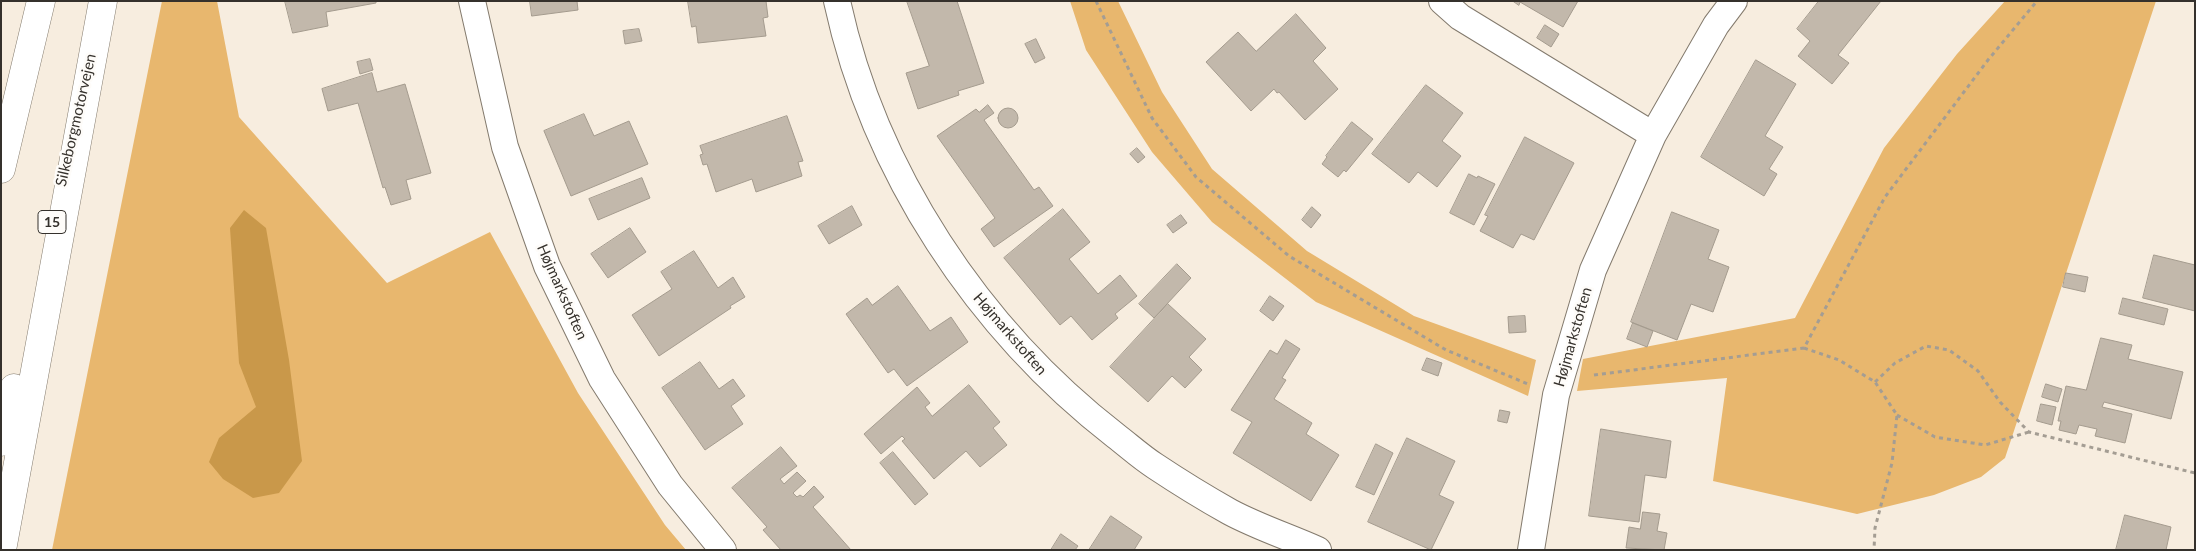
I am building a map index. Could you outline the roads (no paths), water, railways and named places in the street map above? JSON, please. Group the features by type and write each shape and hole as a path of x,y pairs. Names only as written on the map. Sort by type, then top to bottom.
{"highway":[{"path":"1,169 41,1"},
{"path":"2,550 103,1"},
{"name":"Silkeborgmotorvejen","path":"1,442 103,1"}],"street":[{"name":"Højmarkstoften","path":"472,1 505,147 547,266 602,379 670,485 723,550"},
{"name":"Højmarkstoften","path":"837,1 843,31 872,117 912,199 960,276 1017,346 1082,410 1154,466 1232,512 1318,550"},
{"path":"1442,1 1460,17 1653,134"},
{"name":"Højmarkstoften","path":"1531,550 1558,387 1593,270 1653,134 1716,25 1734,1"}]}
